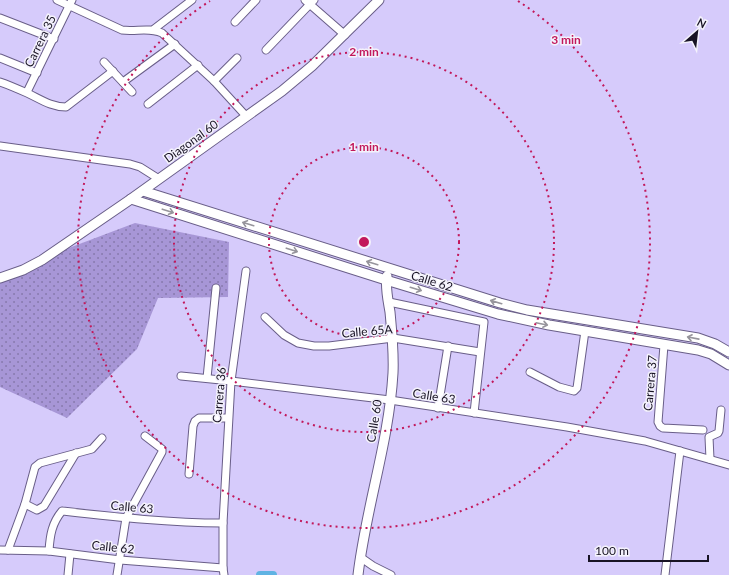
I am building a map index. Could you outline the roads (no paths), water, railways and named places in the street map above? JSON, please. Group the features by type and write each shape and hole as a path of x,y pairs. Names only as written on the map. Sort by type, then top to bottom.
{"main road":[{"name":"Diagonal 60","path":"0,278 23,270 42,260 143,191 298,79 346,34 379,0"},
{"name":"Calle 62","path":"143,191 477,296 520,308 698,338 715,344 729,352"},
{"name":"Calle 62","path":"131,199 498,314 548,325 698,350 711,354 729,365"},
{"name":"Calle 60","path":"358,575 360,558 380,460 393,373 393,338 389,302 386,292 386,280 389,268"}],"street":[{"path":"57,0 71,3 122,30 131,31 154,29 162,33 198,65 246,116"},
{"path":"154,29 192,0"},
{"path":"234,22 256,0"},
{"path":"266,50 310,2 346,34"},
{"name":"Carrera 35","path":"26,92 37,73 71,3"},
{"path":"0,18 54,39"},
{"path":"123,82 175,44"},
{"path":"0,58 37,73"},
{"path":"214,81 237,58"},
{"path":"104,62 132,92"},
{"path":"148,104 198,65"},
{"path":"0,82 59,107 66,106 113,71"},
{"path":"0,146 130,164 140,167 159,179"},
{"name":"Carrera 36","path":"224,572 223,522 228,418 231,380 246,271"},
{"name":"Carrera 36","path":"207,378 216,288"},
{"path":"389,302 484,322 474,413"},
{"name":"Calle 65A","path":"265,317 284,335 298,343 314,346 330,346 393,338 480,352"},
{"path":"530,372 559,387 572,391 577,388 585,331"},
{"name":"Carrera 37","path":"664,344 658,422 663,428 704,430"},
{"path":"438,408 448,346"},
{"name":"Calle 63","path":"181,376 231,380 390,400 567,426 645,441 729,465"},
{"path":"710,459 709,437 718,433 719,431 721,410"},
{"path":"189,474 193,426 195,421 199,418 228,418"},
{"path":"117,575 126,518 162,455 162,449 145,436"},
{"path":"4,550 25,504 36,468 40,463 92,449 102,438"},
{"path":"665,575 680,451"},
{"path":"25,504 37,510 44,506 76,453"},
{"name":"Calle 63","path":"49,551 50,534 55,520 62,511 182,522 223,522"},
{"name":"Calle 62","path":"4,550 49,551 224,572"},
{"path":"68,575 70,554"},
{"path":"360,558 391,575"}],"waterway":[{"path":"260,575 273,575"}]}
